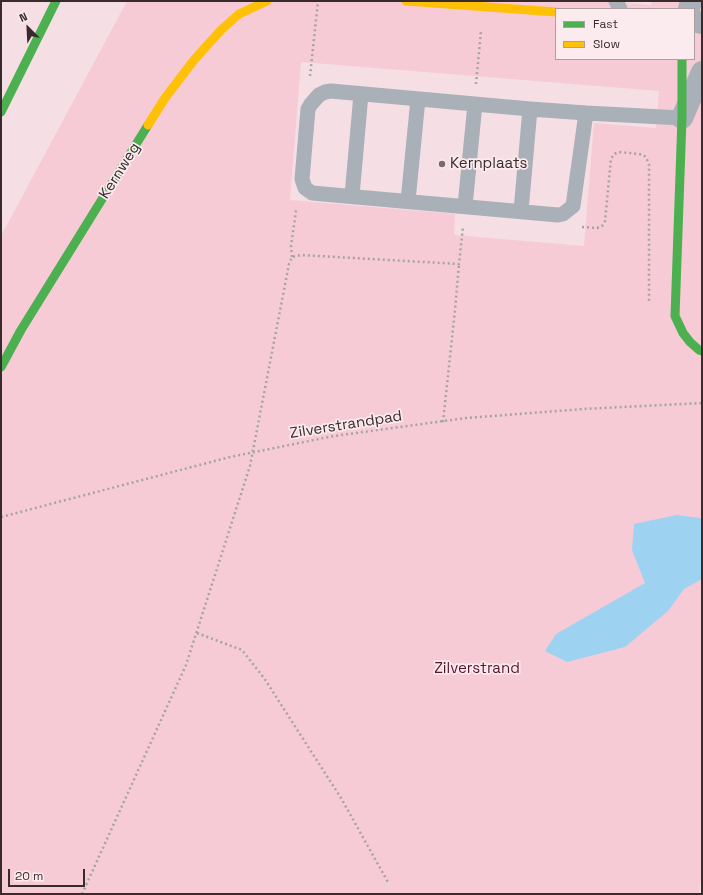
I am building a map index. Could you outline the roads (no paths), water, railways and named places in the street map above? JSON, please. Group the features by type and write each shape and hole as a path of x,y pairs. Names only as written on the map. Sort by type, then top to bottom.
{"main road":[{"path":"1,112 56,1"},
{"name":"Kernweg","path":"1,367 21,330 165,98 194,60 221,30 240,14 267,1"},
{"path":"406,1 555,8"},
{"path":"682,60 682,118 676,316 682,333 698,350 702,351"}],"street":[{"path":"682,118 702,72"}],"lane":[{"path":"586,113 573,206 563,214 558,215 312,193 305,188 302,180 308,109 314,99 324,92 330,91 530,109 682,118"},
{"path":"352,196 361,94"},
{"path":"408,202 418,99"},
{"path":"465,206 475,104"},
{"path":"521,211 530,109"}],"water":[{"path":"677,515 700,518 702,521 702,579 684,589 668,611 625,647 567,662 545,651 556,634 645,583 632,550 634,524"}],"place":[{"name":"Kernplaats","path":"442,164"}],"park label":[{"name":"Zilverstrand","path":"477,669"}]}
